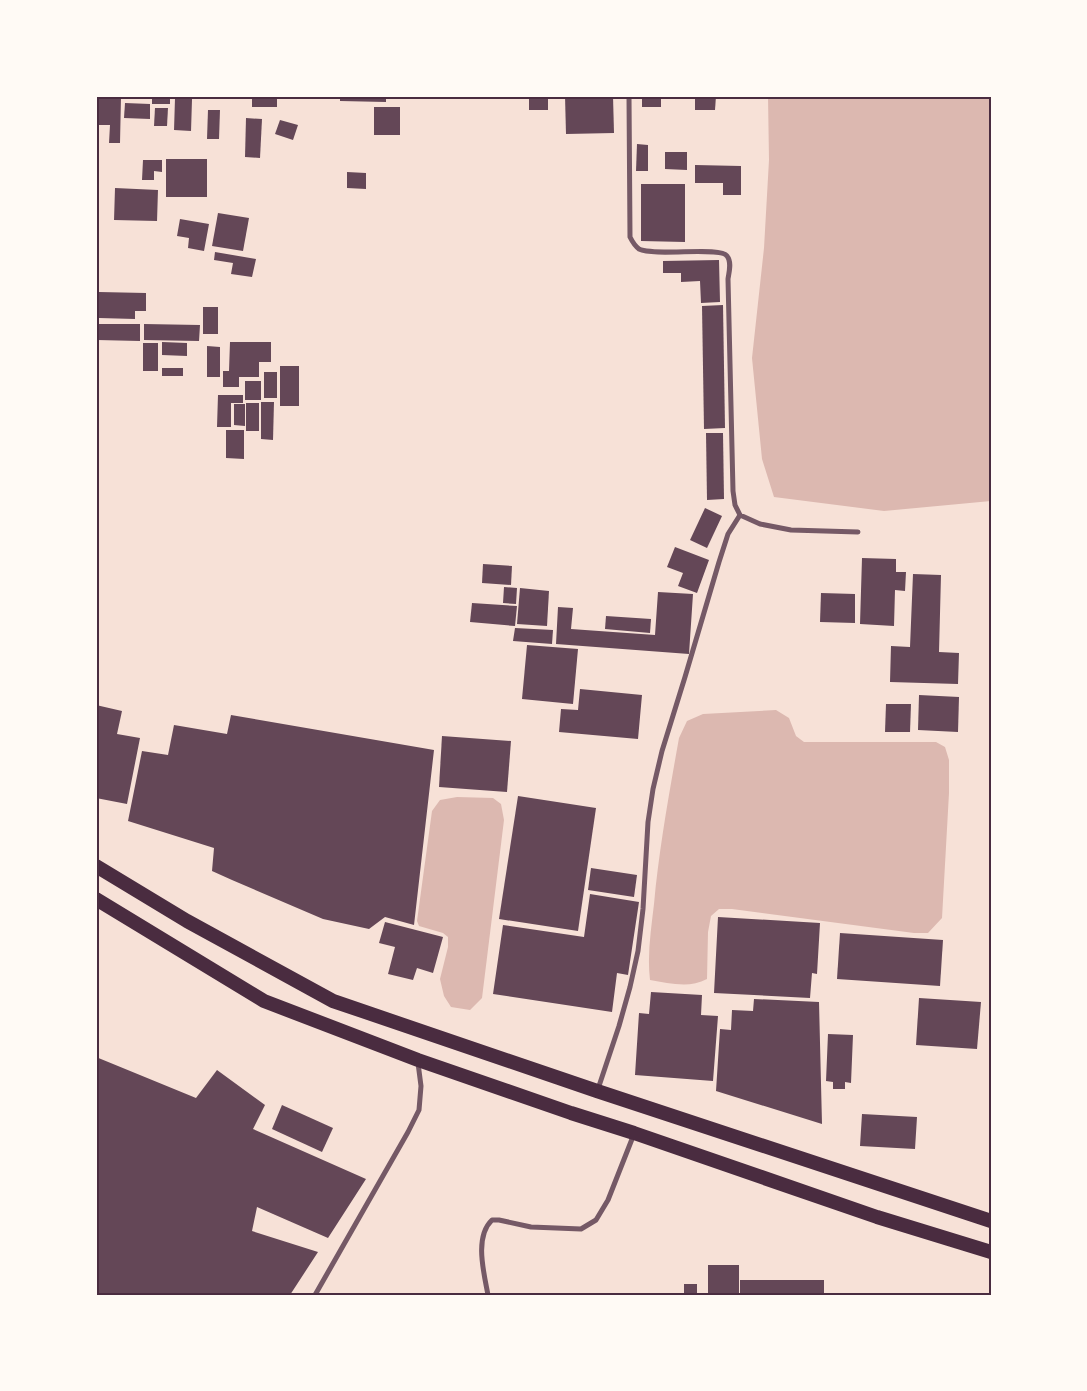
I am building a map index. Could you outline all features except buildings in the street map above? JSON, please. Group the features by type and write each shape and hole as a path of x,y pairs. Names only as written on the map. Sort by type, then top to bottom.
{"highway":[{"path":"96,866 187,921 333,1001 991,1222"},
{"path":"96,899 264,1001 418,1060 571,1113 877,1217 991,1252"}],"street":[{"path":"629,96 630,237 640,249 664,252 715,252 724,253 728,256 730,266 728,279 732,491 735,505 740,515 760,524 791,530 858,532"},
{"path":"597,1091 619,1026 638,951 643,909 648,822 653,788 719,562 728,534 740,515"},
{"path":"315,1295 419,1110 421,1086 418,1060"},
{"path":"488,1295 482,1250 483,1234 487,1225 492,1220 499,1220 531,1226 581,1229 596,1220 608,1200 634,1133"}],"shaded area":[{"path":"768,96 991,96 991,501 884,511 774,497 762,459 752,358 764,248 769,160"},
{"path":"776,710 789,718 796,736 804,742 936,742 945,747 949,760 949,793 942,918 928,933 914,933 732,909 719,909 711,916 708,932 707,979 686,985 650,980 650,942 656,883 679,738 687,721 703,714"},
{"path":"457,797 493,798 501,804 504,820 482,998 470,1010 451,1007 444,996 440,979 448,947 448,937 443,933 419,926 417,921 432,811 440,800"}]}
